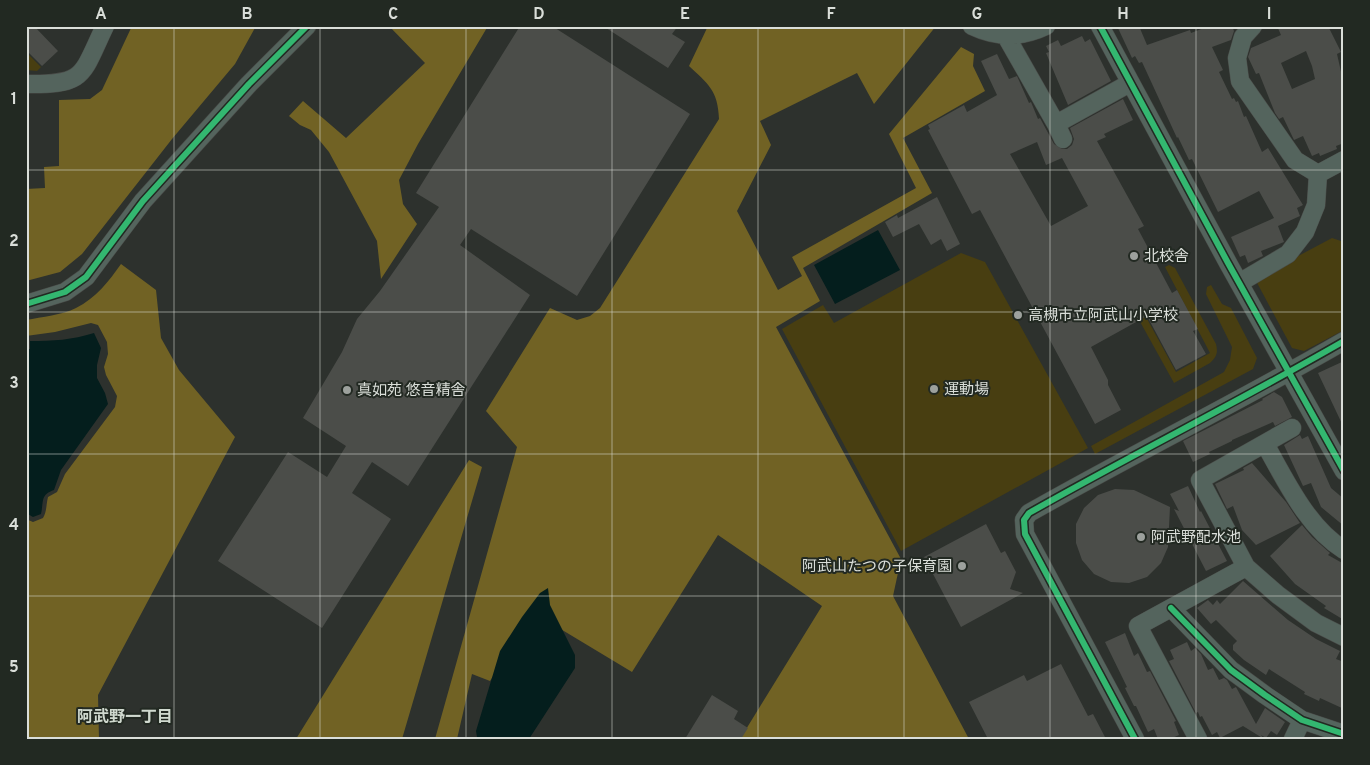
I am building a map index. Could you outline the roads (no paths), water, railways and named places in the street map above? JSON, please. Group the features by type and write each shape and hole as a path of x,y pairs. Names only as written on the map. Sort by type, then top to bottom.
{"street":[{"path":"26,84 62,83 79,75 85,69 105,26"},
{"path":"26,304 66,292 86,277 143,201 243,91 307,26"},
{"path":"972,26 982,31 1006,36 1031,33 1046,26"},
{"path":"1100,26 1239,283 1344,471"},
{"path":"1253,26 1243,37 1236,58 1240,81 1295,160 1318,174"},
{"path":"1006,36 1060,131 1130,82"},
{"path":"1318,174 1344,160"},
{"path":"1239,283 1288,254 1305,232 1316,205 1318,174"},
{"path":"1135,739 1025,534 1024,520 1029,513 1289,373 1344,341"},
{"path":"1292,428 1200,480 1246,567 1278,595 1316,623 1344,637"},
{"path":"1265,444 1295,496 1312,519 1332,542 1344,550"},
{"path":"1198,739 1138,626 1246,567"},
{"path":"1171,608 1231,670 1265,695 1302,720 1344,734"},
{"path":"1292,739 1302,720"}],"water":[{"path":"878,230 900,270 835,304 814,265"},
{"path":"94,333 101,348 97,365 97,378 105,393 108,404 61,470 54,490 46,494 41,514 33,517 26,513 26,349 30,349 30,341 62,340"},
{"path":"548,588 550,605 575,655 575,668 529,739 479,739 476,731 500,651 540,593"}],"place":[{"name":"北校舎","path":"1134,256"},
{"name":"高槻市立阿武山小学校","path":"1018,315"},
{"name":"運動場","path":"934,389"},
{"name":"真如苑 悠音精舎","path":"347,390"},
{"name":"阿武野配水池","path":"1141,537"},
{"name":"阿武山たつの子保育園","path":"962,566"}],"district":[{"name":"阿武野一丁目","path":"125,716"}]}
